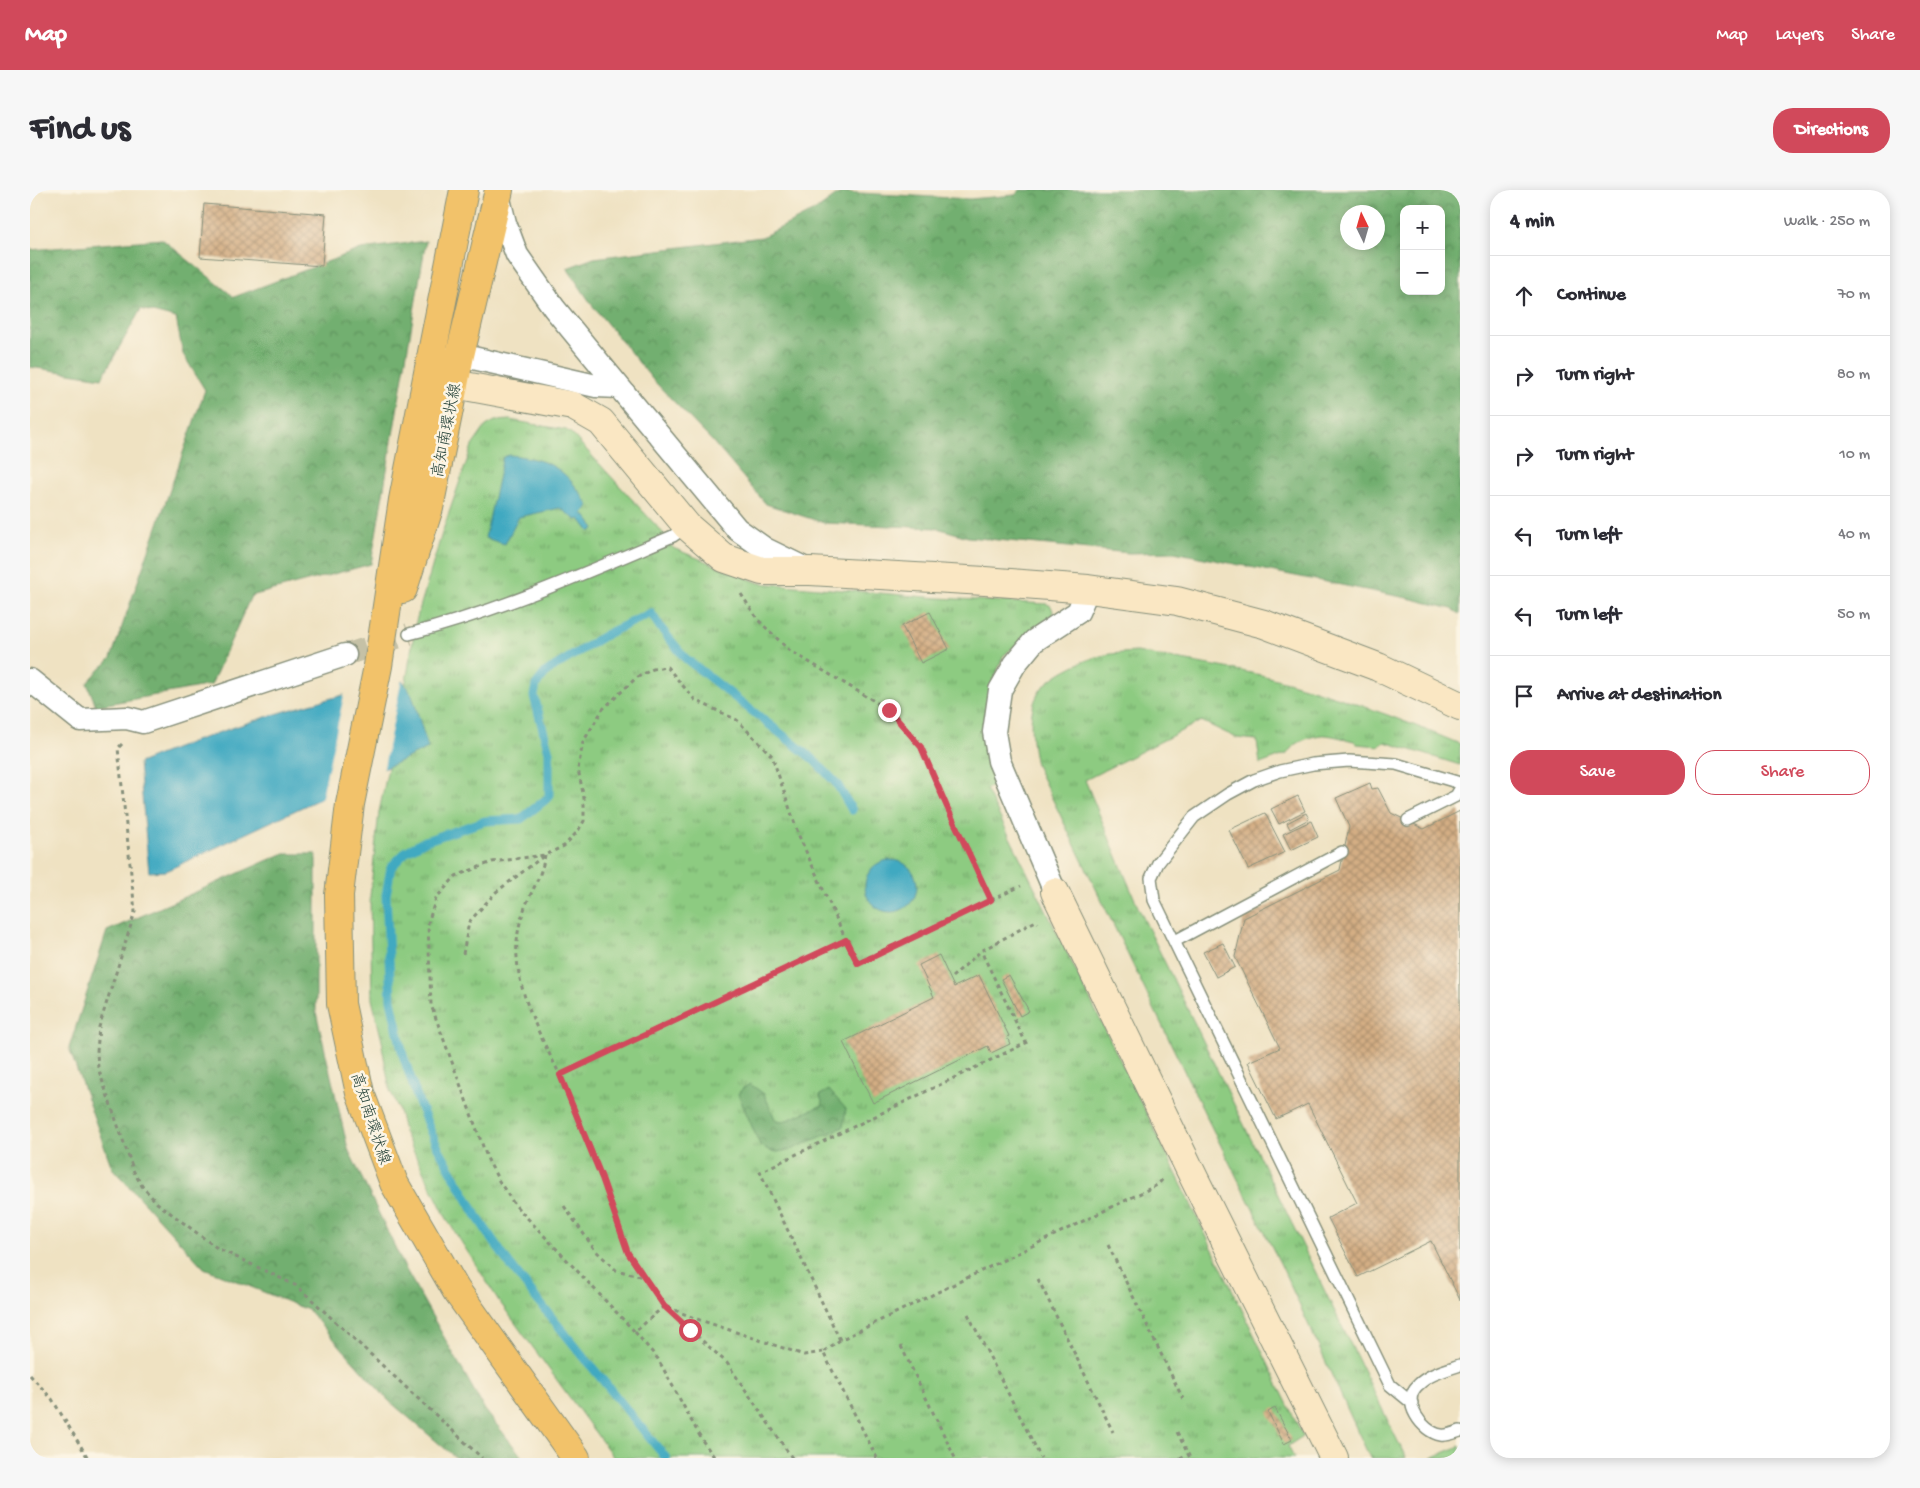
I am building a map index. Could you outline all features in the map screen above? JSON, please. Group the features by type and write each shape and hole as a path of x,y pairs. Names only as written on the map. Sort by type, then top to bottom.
{"main road":[{"name":"高知南環状線","path":"464,190 428,364 403,500 378,666 350,804 339,895 341,1004 360,1093 394,1183 456,1290 576,1458"},
{"name":"高知南環状線","path":"378,666 429,508 460,355 498,192"}],"street":[{"path":"498,192 505,223 517,255 554,308 619,388 737,528 765,549 810,571"},
{"path":"428,364 460,355 596,386 619,388"},
{"path":"428,364 454,384 573,406 601,422 687,526 724,558 762,571 810,571 1088,589 1177,601 1264,624 1378,667 1460,706"},
{"path":"1088,589 1078,612 1034,641 1015,664 1000,690 994,732 999,761 1055,892 1334,1458"},
{"path":"30,680 80,720 126,718 143,722 345,656"}],"lane":[{"path":"409,634 442,625 567,581 673,536 687,526"},
{"path":"1412,1403 1390,1385 1154,900 1151,878 1158,863 1194,817 1228,794 1254,780 1280,771 1313,764 1348,761 1396,764 1460,783"},
{"path":"1408,820 1456,796 1460,789"},
{"path":"1175,941 1342,852"},
{"path":"1460,1365 1440,1372 1417,1385 1412,1393 1414,1412 1424,1428 1441,1435 1460,1431"}],"path":[{"path":"736,588 758,620 789,650 889,710 921,747 991,900"},
{"path":"463,954 469,922 496,892 545,855 564,846 578,831 584,821 584,798 578,769 583,742 603,709 636,678 653,669 667,667 695,700 737,720 772,756 799,836 858,964 1021,886"},
{"path":"143,722 118,748 135,912 99,1027 97,1052 98,1068 134,1172 142,1186 157,1203 217,1248 297,1286 482,1458"},
{"path":"545,855 542,872 522,916 516,957 524,993 533,1019 560,1075 602,1178 628,1253 664,1306 727,1363 792,1458"},
{"path":"545,855 492,862 456,876 436,898 428,923 431,1005 488,1160 499,1181 514,1204 635,1332 658,1359 702,1440 715,1458"},
{"path":"952,977 981,951 1036,921 1043,926"},
{"path":"560,1075 846,940"},
{"path":"760,1172 1026,1043 981,951"},
{"path":"758,1168 840,1340"},
{"path":"664,1306 804,1355 823,1352 840,1340 1157,1185 1168,1175"},
{"path":"564,1206 595,1250 616,1270 644,1278"},
{"path":"1108,1245 1183,1399"},
{"path":"1038,1279 1113,1432"},
{"path":"635,1332 664,1306"},
{"path":"968,1314 1041,1458"},
{"path":"901,1346 955,1458"},
{"path":"823,1352 877,1458"},
{"path":"30,1375 52,1399 88,1458"},
{"path":"1177,1432 1189,1456 1180,1458"}],"green space":[{"path":"1020,190 1460,190 1460,614 1452,609 1412,599 1174,552 1129,553 968,537 937,528 824,523 766,504 713,442 653,380 592,305 567,268 594,258 762,237 816,210 841,192 970,199 1015,195"},
{"path":"162,239 234,297 361,249 426,241 371,564 251,596 211,685 96,706 87,683 111,658 205,390 183,354 176,318 141,309 102,378 30,367 30,250"},
{"path":"510,420 566,430 571,433 663,533 673,548 759,583 939,598 1047,604 1051,606 1052,615 1003,656 990,692 986,745 996,784 986,789 1172,1165 1303,1436 1288,1446 1294,1458 614,1458 499,1301 448,1221 404,1132 399,1110 390,1090 383,1045 372,999 370,896 379,812 407,676 416,621 442,533 472,446 486,426 495,421"},
{"path":"1137,652 1261,675 1312,689 1411,724 1460,744 1460,765 1385,742 1379,746 1357,744 1354,741 1321,735 1304,740 1294,746 1287,754 1260,764 1257,740 1237,738 1201,721 1085,780 1138,907 1406,1458 1370,1458 1281,1265 1207,1118 1036,765 1032,739 1032,712 1037,696 1048,682 1057,675 1087,660 1109,654"},
{"path":"282,854 316,854 316,1012 348,1149 405,1268 485,1410 523,1458 456,1458 388,1400 308,1310 204,1268 112,1168 69,1048 107,931"},
{"path":"750,1084 764,1094 776,1121 782,1122 823,1105 820,1095 829,1090 846,1109 843,1127 793,1149 778,1152 770,1151 760,1145 738,1094"},
{"path":"1460,1446 1460,1458 1431,1458"}],"water":[{"path":"510,455 538,460 565,475 589,506 583,513 595,528 590,532 580,519 576,520 560,508 519,517 505,544 485,538 503,457"},
{"path":"403,681 412,695 428,748 166,871 149,872 139,763 203,738 269,716"},
{"path":"891,860 905,864 913,872 917,886 913,900 905,908 891,912 877,908 869,900 865,886 869,872 877,864"}],"pier":[{"path":"402,678 383,772 321,801 345,691"}],"building":[{"path":"204,204 326,214 322,266 200,257"},
{"path":"930,612 949,649 921,663 902,626"},
{"path":"1370,783 1372,789 1378,788 1391,813 1424,829 1460,811 1460,1300 1431,1241 1358,1277 1328,1218 1357,1203 1308,1104 1276,1119 1248,1062 1280,1048 1235,957 1244,918 1340,870 1349,827 1336,798"},
{"path":"1298,796 1305,811 1279,824 1271,809"},
{"path":"1265,813 1285,852 1248,869 1229,830"},
{"path":"1306,813 1309,819 1290,829 1287,823"},
{"path":"1311,821 1318,837 1291,850 1283,834"},
{"path":"1223,943 1235,967 1216,977 1203,952"},
{"path":"939,955 954,987 979,975 1009,1036 1007,1037 1010,1044 991,1053 988,1046 873,1103 843,1042 934,997 919,965"},
{"path":"1009,975 1029,1011 1020,1016 1001,979"},
{"path":"1275,1408 1292,1440 1284,1444 1268,1412"}],"waterway":[{"path":"666,1458 507,1261 478,1218 435,1142 419,1103 403,1055 391,1000 386,895 391,867 407,851 425,841 485,821 521,819 549,797 549,752 534,696 536,685 546,672 607,634 651,613 685,658 813,759 837,784 852,810"}],"tunnel":[{"path":"345,655 409,634"}],"route":[{"path":"690,1330 664,1306 628,1253 602,1178 560,1075 846,940 858,964 991,900 921,747 889,710"}]}
